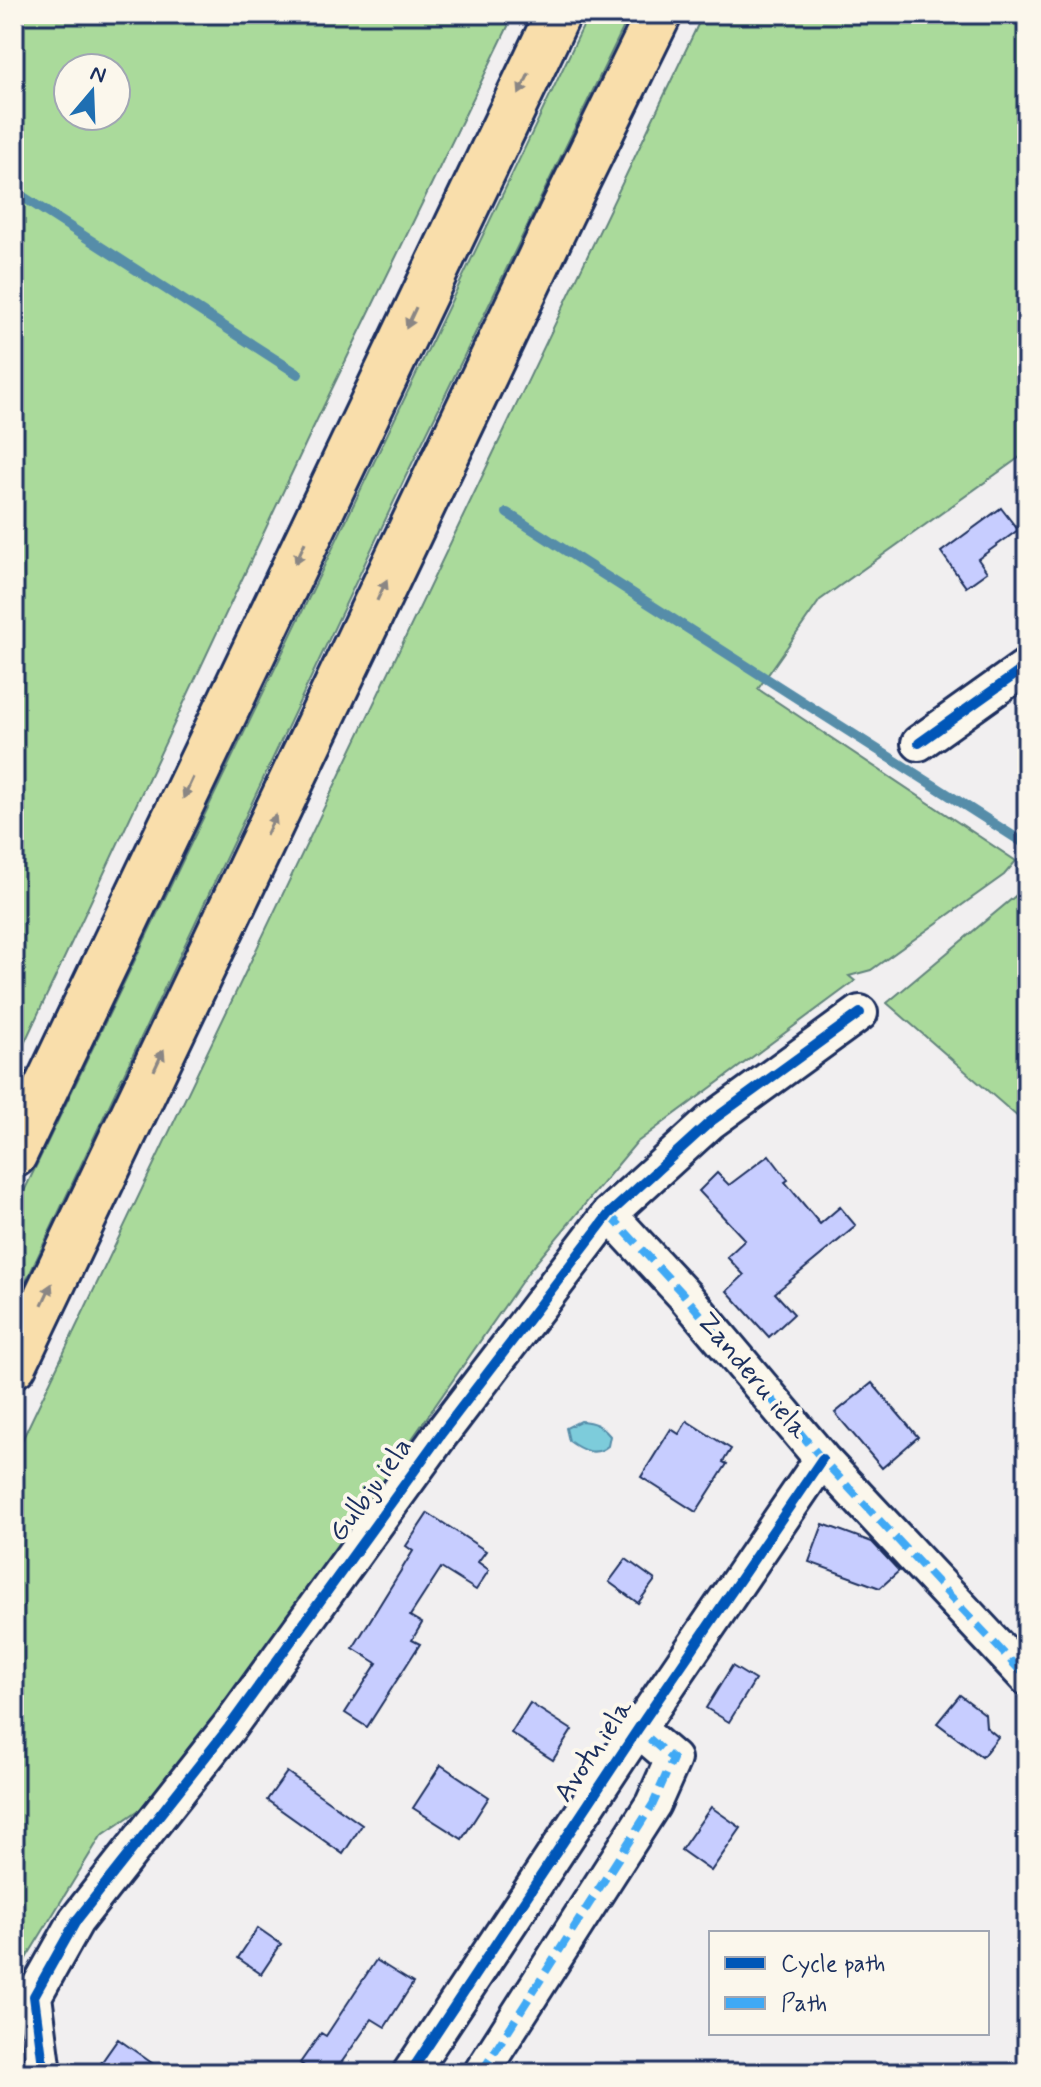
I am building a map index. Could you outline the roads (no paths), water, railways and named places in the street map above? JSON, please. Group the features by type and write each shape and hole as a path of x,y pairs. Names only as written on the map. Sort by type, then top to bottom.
{"highway":[{"path":"14,1155 558,14"},
{"path":"14,1365 659,14"}],"street":[{"path":"919,743 1027,666"},
{"name":"Gulbju iela","path":"44,2073 34,1996 76,1921 229,1727 438,1438 609,1214 710,1122 860,1013"},
{"name":"Zanderu iela","path":"609,1214 684,1295 822,1459 1027,1678"},
{"name":"Avotu iela","path":"410,2073 822,1459"},
{"path":"481,2073 653,1804 673,1759 638,1729"}],"water":[{"path":"580,1421 603,1429 610,1436 608,1446 598,1451 588,1451 569,1441 566,1428"}],"waterway":[{"path":"14,191 298,374"},
{"path":"507,513 1027,845"}]}
